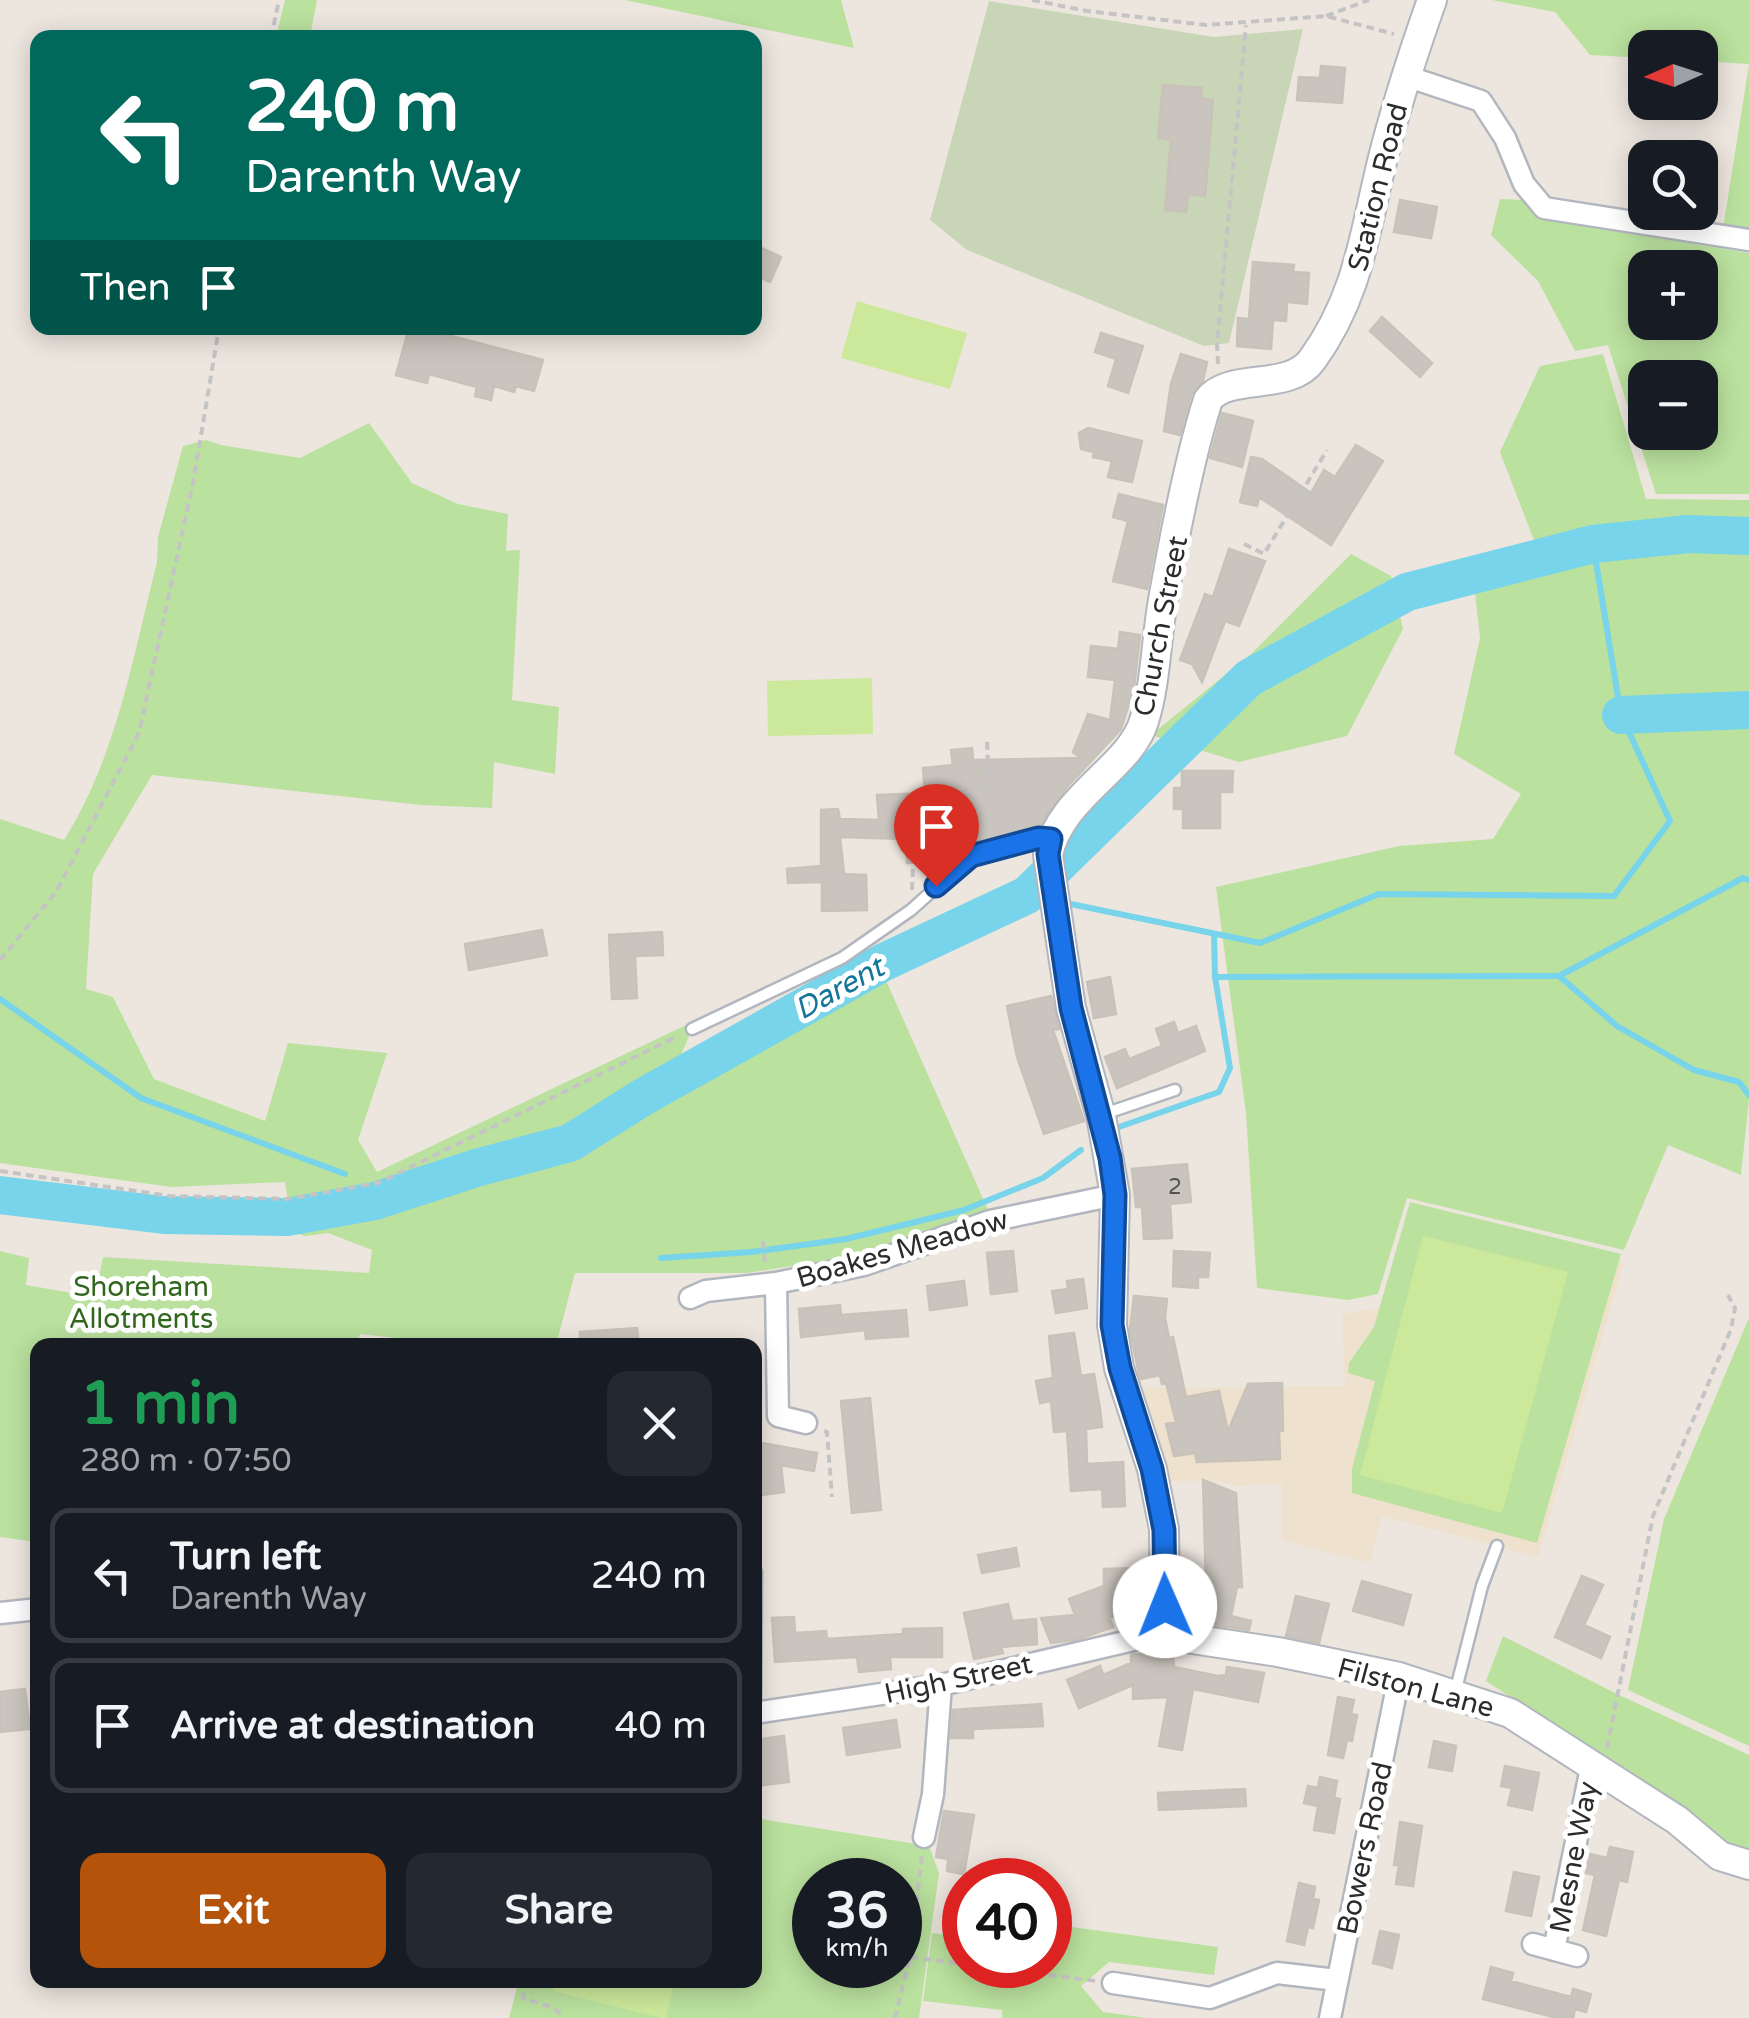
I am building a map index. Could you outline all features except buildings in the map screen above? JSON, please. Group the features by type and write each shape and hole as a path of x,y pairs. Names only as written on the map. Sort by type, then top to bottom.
{"street":[{"name":"Station Road","path":"1237,386 1291,375 1306,367 1339,314 1360,264 1385,149 1432,0"},
{"path":"1406,76 1481,101 1505,138 1524,184 1544,208 1749,240"},
{"name":"Church Street","path":"1049,847 1086,789 1128,749 1144,722 1162,602 1208,400 1237,386"},
{"path":"1049,847 1071,1008 1100,1116 1115,1195 1112,1325 1120,1368 1152,1469 1164,1530 1165,1606 1160,1634"},
{"name":"Boakes Meadow","path":"690,1298 706,1290 776,1282 864,1265 990,1221 1115,1195"},
{"path":"776,1282 778,1416 806,1423"},
{"path":"0,1614 30,1610"},
{"name":"Filston Lane","path":"1160,1634 1278,1652 1399,1678 1510,1713 1677,1820 1720,1856 1749,1866"},
{"name":"High Street","path":"762,1712 942,1685 1160,1634"},
{"name":"Bowers Road","path":"1330,2018 1399,1678"},
{"path":"924,1837 942,1685"},
{"name":"Mesne Way","path":"1577,1956 1543,1947 1597,1767"},
{"path":"1113,1983 1210,1998 1277,1973 1337,1980"}],"lane":[{"path":"692,1029 842,958 911,910 971,856 1038,838 1049,847"},
{"path":"1100,1116 1175,1090"},
{"path":"1455,1694 1478,1601 1497,1546"}],"path":[{"path":"273,30 279,0"},
{"path":"1032,0 1087,11 1206,25 1326,16 1369,0"},
{"path":"1326,16 1418,40"},
{"path":"1237,386 1218,366 1216,345 1246,24"},
{"path":"1221,182 1230,187"},
{"path":"0,960 56,892 140,733 193,483 218,335"},
{"path":"1244,544 1264,554 1327,450"},
{"path":"971,856 958,796 990,789 987,739"},
{"path":"0,1171 170,1196 287,1199 378,1183 692,1029"},
{"path":"763,1241 765,1262"},
{"path":"1597,1767 1652,1516 1731,1329 1735,1308 1728,1295"},
{"path":"85,1338 90,1314"},
{"path":"806,1423 827,1432 832,1497"},
{"path":"922,1858 924,1837"},
{"path":"1072,1978 1113,1983"},
{"path":"526,1988 523,1998 554,2008 564,2018"},
{"path":"895,2018 902,1988"}],"shaded area":[{"path":"1408,1212 1624,1264 1538,1557 1382,1516 1370,1563 1281,1540 1282,1484 1236,1486 1218,1481 1166,1481 1166,1461 1135,1388 1345,1386 1342,1314 1379,1308"}],"green space":[{"path":"285,0 317,0 311,30 278,30"},
{"path":"625,0 841,0 854,48"},
{"path":"1492,0 1749,0 1749,64 1718,62 1718,30 1628,30 1628,57 1590,55 1555,12"},
{"path":"989,1 1214,37 1303,29 1229,343 1204,346 967,250 930,220"},
{"path":"1749,65 1749,230 1723,228"},
{"path":"1500,199 1524,200 1540,218 1749,253 1749,494 1656,494 1642,450 1718,450 1718,360 1628,360 1628,407 1608,345 1575,351 1538,281 1491,235"},
{"path":"857,301 967,333 950,389 841,358"},
{"path":"1603,354 1628,450 1631,450 1646,499 1749,500 1749,1099 1741,1175 1668,1145 1624,1250 1407,1198 1378,1294 1348,1300 1257,1288 1246,1113 1216,887 1399,846 1493,839 1521,794 1454,754 1480,638 1472,565 1537,548 1500,452 1540,366"},
{"name":"Shoreham Allotments","path":"369,423 412,483 458,504 508,514 506,551 520,550 512,700 559,707 555,774 494,762 492,808 421,805 152,775 93,874 86,989 113,997 154,1079 265,1121 288,1043 387,1053 358,1140 377,1172 703,1017 692,1029 676,1067 563,1135 408,1180 378,1183 380,1212 474,1178 575,1152 884,976 989,1212 863,1255 747,1273 575,1273 558,1338 396,1338 360,1334 359,1338 30,1338 30,1541 0,1537 0,1251 29,1258 26,1285 95,1297 103,1257 369,1273 372,1250 328,1233 305,1236 293,1232 285,1182 171,1187 0,1163 0,819 64,840 82,808 121,705 157,562 158,537 183,446 206,440 300,458"},
{"path":"1351,554 1391,576 1403,629 1347,736 1239,762 1151,735 1252,653"},
{"path":"872,678 873,734 768,736 767,681"},
{"path":"1410,1202 1621,1254 1537,1543 1352,1493 1352,1469 1375,1381 1348,1373 1349,1363 1374,1327"},
{"path":"1423,1236 1568,1272 1502,1513 1360,1475"},
{"path":"1749,1318 1749,1746 1628,1690 1664,1519"},
{"path":"1503,1636 1749,1755 1749,1854 1728,1847 1614,1765 1486,1681"},
{"path":"762,1819 929,1846 939,1873 919,2018 509,2018 517,1988 762,1988"},
{"path":"1072,1927 1218,1947 1214,1975 1109,1962 1081,1986 1103,2012 1147,2018 1002,2018 1002,2010 923,2001 932,1933 942,1934 942,1988 1072,1988"},
{"path":"554,1988 673,1988 666,2018 553,1991"}],"waterway":[{"name":"Darent","path":"0,1195 164,1215 287,1217 375,1201 570,1143 643,1097 884,962 1027,895 1249,678 1407,592 1593,544 1688,534 1749,536"},
{"path":"1061,902 1260,943 1379,894 1614,896 1670,821 1621,715 1593,544"},
{"name":"Darent","path":"1621,715 1749,710"},
{"path":"1215,977 1559,976 1743,878 1749,880"},
{"path":"1027,895 1044,899"},
{"path":"1119,1127 1219,1092 1230,1068 1215,977 1214,934"},
{"path":"1559,976 1617,1026 1694,1070 1739,1082 1749,1095"},
{"path":"0,999 141,1098 345,1174"},
{"path":"661,1258 752,1252 846,1239 964,1210 1043,1178 1081,1150"}],"route":[{"path":"936,886 971,856 1038,838 1051,839 1048,854 1071,1008 1110,1158 1115,1195 1112,1325 1120,1368 1152,1469 1164,1530 1165,1606"}]}
